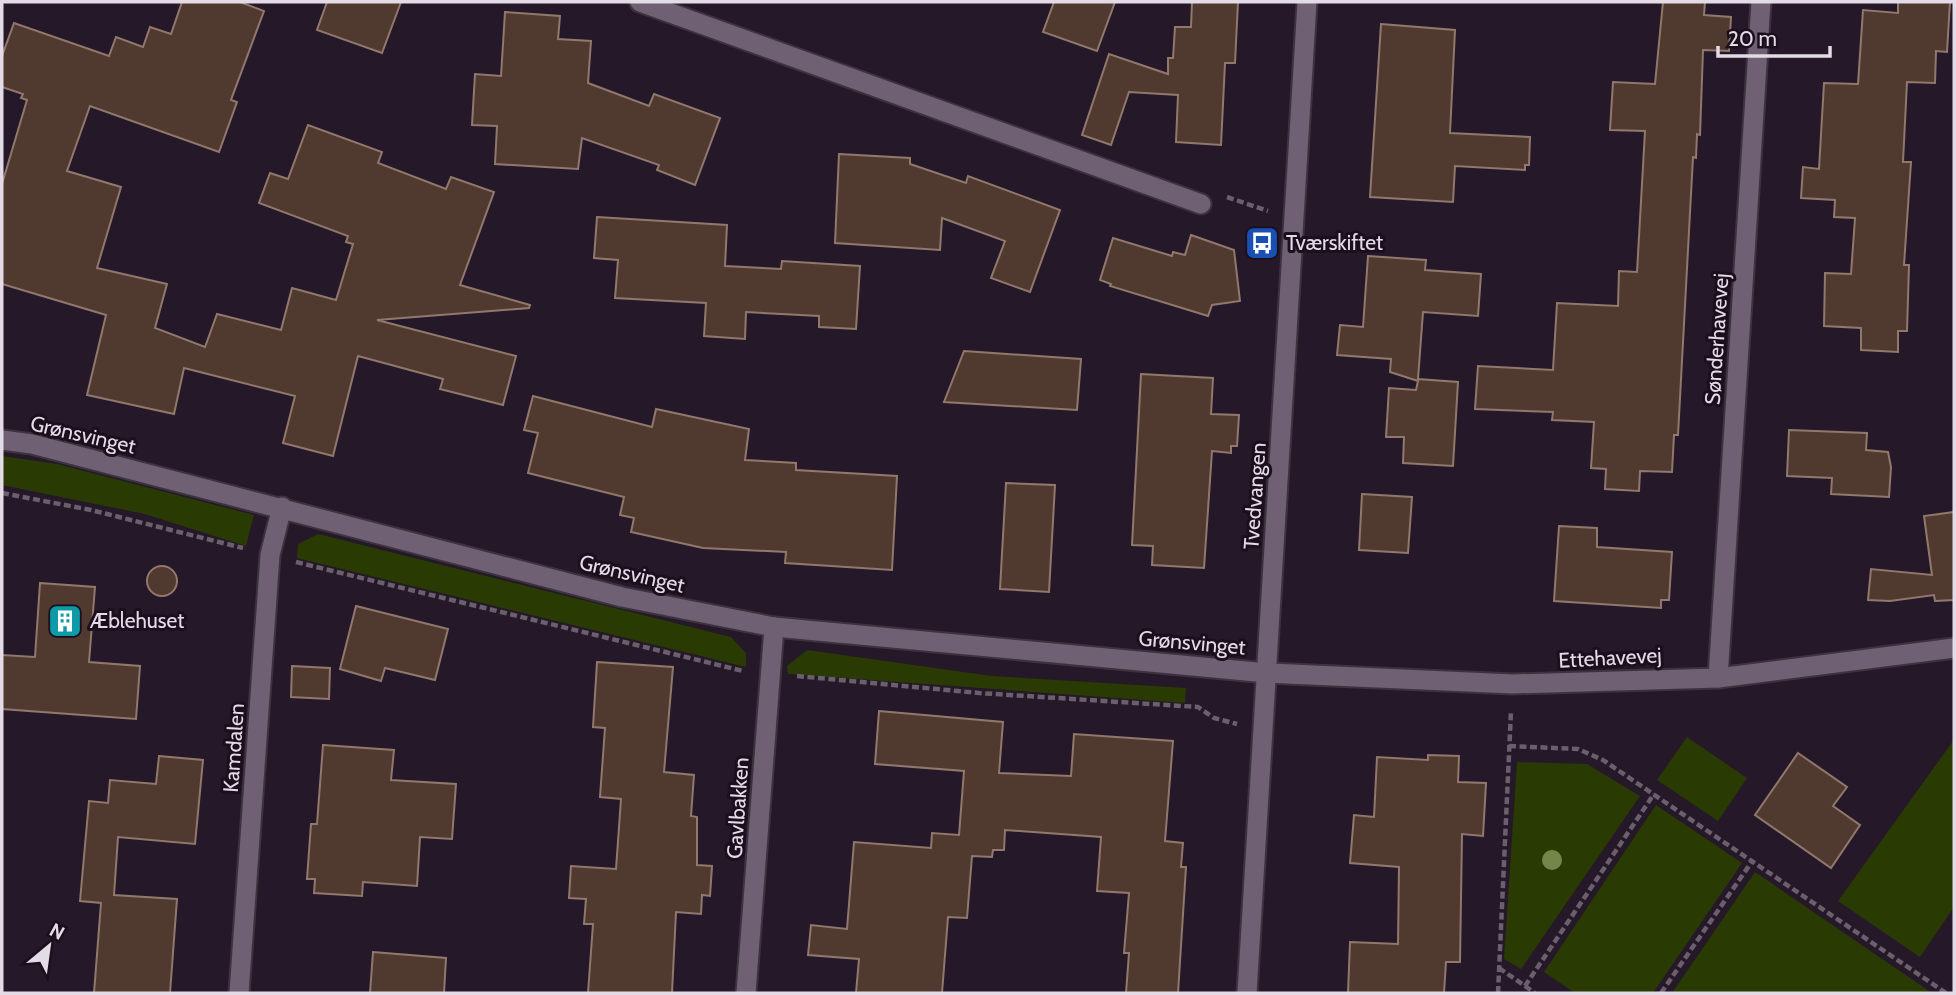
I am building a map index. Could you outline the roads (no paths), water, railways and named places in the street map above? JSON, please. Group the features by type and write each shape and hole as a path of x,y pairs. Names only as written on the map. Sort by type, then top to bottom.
{"street":[{"path":"640,2 1201,204"},
{"name":"Tvedvangen","path":"1247,993 1307,2"},
{"name":"Sønderhavevej","path":"1718,678 1761,2"},
{"name":"Grønsvinget","path":"2,440 32,444 282,507 622,597 774,627 1267,673"},
{"name":"Kamdalen","path":"239,993 270,555 282,507"},
{"name":"Gavlbakken","path":"746,993 774,627"},
{"name":"Ettehavevej","path":"1267,673 1513,684 1718,678 1954,648"}],"place":[{"name":"Tværskiftet","path":"1262,243"},
{"name":"Æblehuset","path":"65,621"}]}
